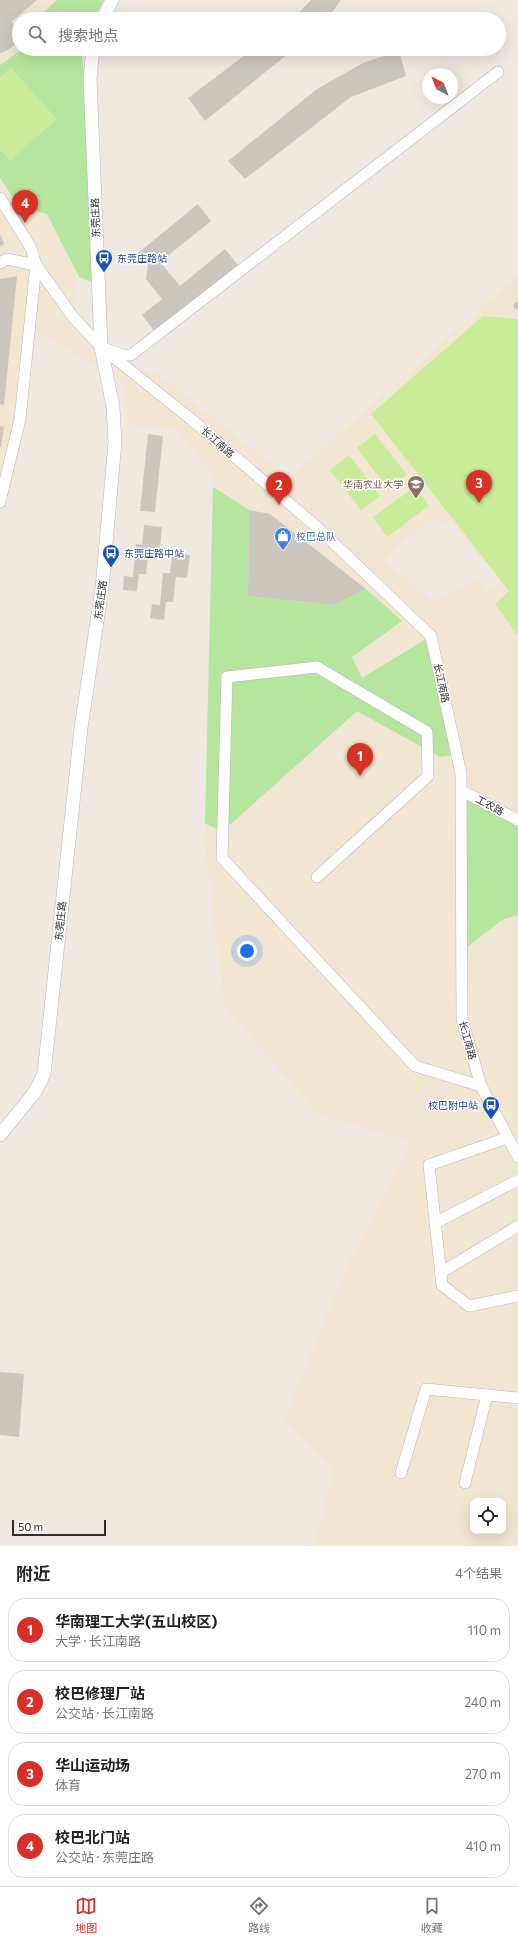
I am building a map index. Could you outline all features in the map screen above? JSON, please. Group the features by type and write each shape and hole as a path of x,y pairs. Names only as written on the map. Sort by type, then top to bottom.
{"street":[{"path":"106,12 112,0"},
{"name":"东莞庄路","path":"0,1135 35,1092 44,1074 80,736 102,588 114,465 115,442 113,407 101,347 90,78 92,56"},
{"path":"101,347 122,355 131,354 498,72"},
{"path":"0,198 32,248 36,265 20,419 0,502"},
{"path":"0,263 7,259 36,265"},
{"name":"长江南路","path":"36,265 73,317 101,347 192,420 275,493 318,528 431,636 461,774 462,1019 481,1086 518,1157"},
{"path":"317,877 428,776 427,732 317,667 227,677 222,858 414,1066 481,1086"},
{"name":"工农路","path":"462,791 518,820"},
{"path":"507,1138 429,1165 442,1285 469,1306 518,1296"},
{"path":"435,1223 518,1180"},
{"path":"440,1273 518,1226"},
{"path":"401,1473 426,1389 518,1398"},
{"path":"465,1483 487,1395"}],"shaded area":[{"path":"0,0 104,0 97,12 12,12 12,56 81,56 74,196 77,330 104,362 157,374 290,478 518,275 518,1546 314,1546 333,1470 286,1423 289,1409 344,1273 411,1141 319,1115 225,1006 206,856 205,823 213,475 174,427 127,425 123,382 34,329 24,424 0,521","holes":["428,520 451,523 501,581 484,596 479,578 434,603 384,560"]}],"green space":[{"path":"57,0 104,0 97,12 44,12"},
{"path":"13,56 82,56 97,284 79,277 47,214 19,206 0,178 0,149 10,160 56,119 11,68 0,78 0,65"},
{"path":"11,68 57,119 10,160 0,149 0,79"},
{"name":"华南农业大学","path":"483,316 518,319 518,636 495,604 509,591 371,414"},
{"path":"375,434 407,475 388,489 357,448"},
{"path":"349,455 380,496 361,510 330,470"},
{"path":"213,487 249,510 248,596 334,605 366,589 402,621 352,657 362,678 431,636 457,754 440,757 357,711 222,832 205,823"},
{"path":"415,487 429,506 387,537 373,517"},
{"path":"462,791 518,817 518,915 502,920 462,951"}],"building":[{"path":"0,0 37,0 23,12 12,12 12,47 0,53"},
{"path":"311,0 341,0 332,12 300,12"},
{"path":"244,56 285,56 205,121 188,98"},
{"path":"384,56 400,56 406,76 351,97 245,179 228,161 317,89 363,63"},
{"path":"198,204 211,221 160,262 180,286 225,249 238,265 155,332 142,315 162,299 146,279 148,265 138,253"},
{"path":"0,233 4,244 0,246"},
{"path":"17,276 4,405 0,404 0,279"},
{"path":"518,300 518,309 515,309 513,305"},
{"path":"0,426 4,427 1,447 0,447"},
{"path":"148,434 163,436 155,512 140,511"},
{"name":"校巴总队","path":"249,510 270,514 366,589 334,605 248,596"},
{"path":"144,525 162,527 160,549 149,548 146,574 139,574 137,591 123,590 124,576 133,577 136,544 142,545"},
{"path":"172,554 190,555 187,578 176,577 173,602 166,602 164,620 150,618 152,604 160,605 163,573 170,573"},
{"path":"0,1372 24,1374 19,1437 0,1435"}],"place":[{"name":"校巴北门站","path":"25,223"},
{"name":"东莞庄路站","path":"104,273"},
{"name":"华南农业大学","path":"416,499"},
{"name":"华山运动场","path":"479,503"},
{"name":"校巴修理厂站","path":"279,505"},
{"name":"校巴总队","path":"283,551"},
{"name":"东莞庄路中站","path":"111,568"},
{"name":"华南理工大学(五山校区)","path":"360,776"},
{"name":"校巴附中站","path":"491,1120"}]}
